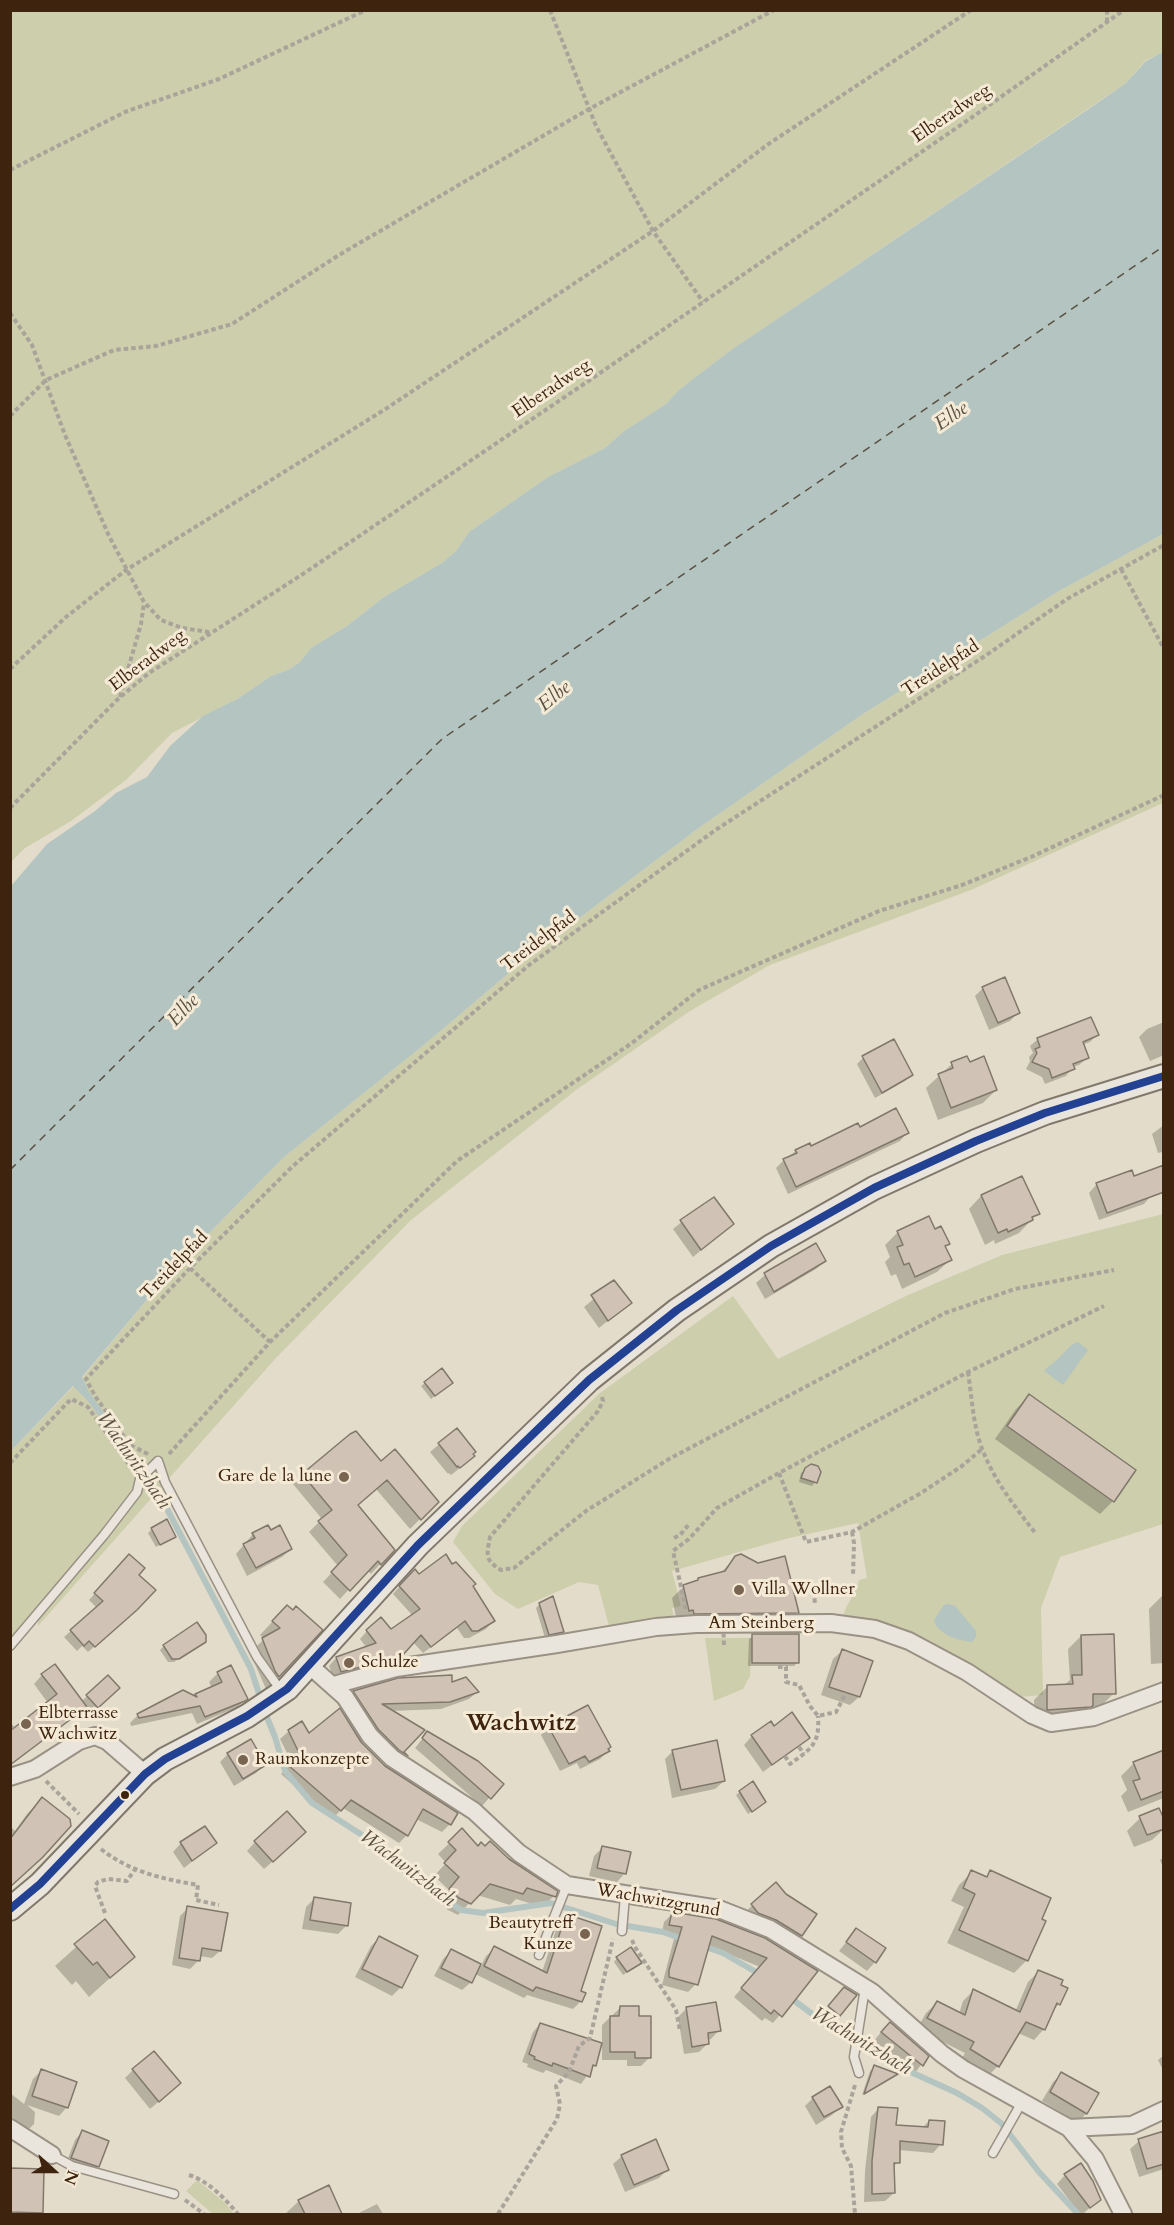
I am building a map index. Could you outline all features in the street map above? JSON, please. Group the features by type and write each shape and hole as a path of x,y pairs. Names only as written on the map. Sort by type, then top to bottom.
{"main road":[{"path":"10,1909 40,1884 145,1774 165,1759 248,1716 278,1695 309,1665 418,1545 581,1388 677,1310 771,1246 874,1188 976,1141 1045,1113 1164,1076"}],"street":[{"name":"Am Steinberg","path":"334,1685 396,1668 656,1627 696,1624 831,1623 874,1629 909,1641 967,1672 1032,1715 1051,1723 1094,1717 1164,1691"},
{"name":"Wachwitzgrund","path":"309,1665 345,1697 370,1736 393,1758 474,1811 519,1853 565,1891 625,1896 719,1909 770,1929 865,1988 942,2054 963,2069 1069,2128 1095,2159 1123,2214"},
{"path":"10,1777 34,1768 79,1741 95,1736 107,1741 145,1774"},
{"path":"1069,2128 1131,2125 1164,2110"},
{"path":"10,2128 52,2156"}],"lane":[{"path":"10,1646 124,1509 137,1492 140,1479 158,1461 165,1482 278,1695"},
{"path":"539,1955 565,1891"},
{"path":"623,1931 625,1896"},
{"path":"859,2073 854,2057 865,1988"},
{"path":"993,2153 1022,2102"},
{"path":"52,2156 72,2166 174,2194"}],"path":[{"path":"10,170 125,112 219,79 366,10"},
{"path":"550,10 596,126 653,231 703,302"},
{"path":"10,416 46,380 114,350 156,346 232,324 339,255 589,109 774,10"},
{"path":"10,669 66,617 126,570 384,410 653,231 766,145 971,10"},
{"path":"1107,10 1107,22"},
{"name":"Elberadweg","path":"10,808 119,698 149,673 306,572 703,302 1124,10"},
{"path":"10,313 32,345 65,435 109,536 144,602 161,620 182,628 210,632"},
{"name":"Treidelpfad","path":"158,1461 130,1445 95,1396 86,1379 190,1269 293,1166 529,965 717,829 985,656 1066,599 1164,545"},
{"path":"1121,569 1164,649"},
{"path":"119,698 141,624 144,602"},
{"path":"158,1461 169,1454 270,1342 457,1161 632,1042 699,990 879,911 962,885 1031,857 1164,795"},
{"path":"190,1269 270,1342"},
{"path":"600,1393 603,1401 597,1411 490,1537 487,1554 491,1564 501,1570 514,1568 586,1510 669,1459 945,1313 1015,1289 1114,1270"},
{"path":"685,1605 673,1551 689,1539 717,1508 968,1372 1104,1306"},
{"path":"968,1372 982,1449 992,1472 1036,1534"},
{"path":"10,1463 71,1399 88,1407 140,1479"},
{"path":"99,1423 109,1416"},
{"path":"778,1473 806,1542 852,1532 921,1493 962,1466 982,1449"},
{"path":"674,1538 682,1533 690,1523"},
{"path":"852,1532 853,1576"},
{"path":"682,1533 689,1539"},
{"path":"814,1591 816,1613"},
{"path":"723,1618 723,1646"},
{"path":"778,1667 786,1667 786,1682 799,1684 818,1716 819,1728 813,1747 790,1764 785,1756"},
{"path":"818,1716 836,1712 846,1693"},
{"path":"799,1747 804,1754"},
{"path":"34,1768 76,1812"},
{"path":"85,1836 113,1859 135,1869 161,1878 198,1885 196,1900 219,1905"},
{"path":"105,1913 95,1886 98,1882 108,1879 127,1881 135,1869"},
{"path":"623,1931 676,2010 680,2031"},
{"path":"498,2214 557,2119 560,2104 556,2086 569,2072 579,2046 590,2038 623,1931"},
{"path":"855,2214 851,2166 842,2148 841,2132 859,2073"},
{"path":"189,2175 198,2177 220,2194 238,2214"},
{"path":"174,2194 194,2205 204,2214"}],"green space":[{"path":"1163,10 1164,52 1146,60 1126,83 731,350 680,389 666,404 624,431 605,448 548,477 469,532 456,551 442,563 384,597 347,626 311,648 300,662 288,670 271,676 239,698 172,733 126,780 71,821 25,848 11,862 10,11"},
{"path":"1163,534 1163,803 971,890 770,965 690,1011 576,1090 411,1220 275,1359 38,1626 38,1616 11,1640 11,1451 74,1386 91,1403 94,1402 82,1378 167,1276 284,1157 425,1044 529,956 700,827 863,714 1059,591"},
{"path":"1163,1214 1163,1524 1060,1557 1041,1608 1043,1695 1019,1697 843,1618 859,1580 867,1578 858,1523 785,1539 672,1571 681,1606 672,1608 674,1617 609,1626 598,1585 579,1582 518,1609 495,1594 453,1542 462,1526 600,1393 733,1296 778,1359 908,1295 1002,1255"},
{"path":"705,1638 752,1638 750,1676 743,1689 714,1701"},
{"path":"197,2180 224,2202 234,2214 213,2214 186,2191"}],"water":[{"name":"Elbe","path":"1163,52 1163,534 1059,591 863,714 700,827 529,956 425,1044 284,1157 167,1276 82,1377 94,1402 91,1404 73,1386 11,1451 11,886 47,844 95,811 116,793 147,777 170,746 203,716 239,698 271,676 288,670 300,662 311,648 347,626 384,597 442,563 456,551 469,532 548,477 605,448 624,431 666,404 680,389 731,350 1093,106 1126,83 1146,61"},
{"path":"1078,1342 1088,1350 1063,1385 1044,1371 1069,1347"},
{"path":"944,1605 955,1606 976,1631 976,1637 972,1642 949,1636 936,1625 934,1620"}],"building":[{"path":"1005,977 1020,1013 998,1023 982,987"},
{"path":"1091,1017 1099,1035 1083,1042 1089,1058 1073,1064 1075,1069 1052,1078 1049,1069 1032,1062 1037,1053 1035,1049 1040,1047 1037,1038"},
{"path":"894,1039 913,1075 882,1093 862,1056"},
{"path":"967,1056 970,1062 984,1056 997,1090 951,1108 938,1074 953,1068 951,1062"},
{"path":"896,1108 909,1133 796,1187 783,1159 797,1153 795,1150 810,1143 811,1146 858,1123 860,1127"},
{"path":"1164,1165 1164,1192 1107,1213 1096,1183 1132,1170 1134,1176"},
{"path":"1022,1176 1040,1214 1008,1232 1007,1229 998,1233 981,1195"},
{"path":"714,1197 734,1224 701,1250 680,1220"},
{"path":"929,1216 935,1229 941,1226 950,1244 945,1246 952,1260 915,1277 909,1263 904,1265 897,1247 903,1245 897,1231"},
{"path":"816,1243 826,1261 774,1292 764,1273"},
{"path":"614,1280 632,1303 608,1321 591,1295"},
{"path":"442,1368 453,1383 435,1396 424,1382"},
{"path":"1029,1394 1136,1470 1114,1502 1007,1426"},
{"path":"457,1428 476,1452 473,1454 475,1456 460,1468 438,1443"},
{"path":"356,1431 381,1461 395,1449 439,1502 421,1520 387,1480 358,1505 395,1550 381,1565 378,1561 350,1591 331,1572 347,1555 318,1521 332,1510 302,1474"},
{"path":"811,1464 818,1466 821,1472 817,1483 801,1478 805,1468"},
{"path":"167,1519 176,1537 160,1545 151,1528"},
{"path":"268,1525 271,1530 280,1525 292,1549 256,1568 243,1544 255,1538 252,1533"},
{"path":"129,1554 145,1568 139,1575 156,1590 95,1647 89,1641 84,1646 70,1630 103,1601 94,1593"},
{"path":"446,1554 452,1564 456,1562 476,1584 473,1586 495,1621 478,1631 472,1631 465,1621 431,1647 421,1635 401,1657 341,1672 336,1657 376,1643 366,1630 381,1617 391,1629 420,1609 399,1586 415,1569 419,1574"},
{"name":"Villa Wollner","path":"741,1554 758,1563 785,1556 799,1613 694,1614 693,1610 689,1611 683,1585 698,1580 698,1578 725,1571 735,1556"},
{"path":"553,1596 564,1632 549,1635 539,1603"},
{"path":"287,1605 293,1610 296,1606 323,1630 279,1677 262,1638 280,1628 272,1621"},
{"path":"197,1622 206,1635 206,1642 179,1659 172,1659 163,1645"},
{"path":"752,1634 799,1634 799,1663 752,1663"},
{"path":"1114,1634 1116,1694 1093,1694 1093,1706 1091,1707 1047,1710 1047,1685 1073,1684 1072,1675 1082,1675 1081,1635"},
{"path":"842,1649 873,1661 860,1697 829,1687"},
{"path":"55,1664 87,1707 10,1765 10,1731 57,1694 41,1674"},
{"path":"231,1665 248,1699 245,1701 205,1717 200,1706 139,1718 137,1714 183,1690 197,1697 195,1694 222,1682 217,1672"},
{"path":"108,1675 120,1688 98,1708 86,1695"},
{"path":"452,1675 452,1682 466,1677 479,1692 450,1702 382,1704 425,1730 404,1752 408,1756 378,1729 353,1691 398,1678"},
{"path":"588,1705 611,1747 608,1749 610,1751 589,1762 585,1756 569,1764 548,1726"},
{"path":"340,1708 361,1742 385,1766 458,1813 451,1825 423,1809 408,1836 351,1800 341,1811 288,1765 300,1755 288,1730 302,1721 309,1733"},
{"path":"792,1712 810,1738 772,1765 751,1735 771,1721 774,1726"},
{"path":"427,1731 478,1761 504,1784 491,1799 422,1738"},
{"name":"Raumkonzepte","path":"251,1739 266,1765 243,1779 227,1753"},
{"path":"717,1740 725,1781 681,1790 672,1750"},
{"path":"1164,1750 1164,1791 1141,1800 1133,1781 1140,1779 1133,1762"},
{"path":"753,1781 766,1802 752,1812 739,1791"},
{"path":"42,1797 70,1819 71,1826 43,1857 10,1887 10,1839"},
{"path":"1159,1808 1164,1819 1164,1829 1147,1835 1139,1816"},
{"path":"287,1811 306,1832 273,1862 254,1841"},
{"path":"205,1826 217,1843 192,1861 180,1842"},
{"path":"462,1828 478,1846 481,1842 485,1846 490,1841 509,1859 558,1891 556,1897 527,1888 523,1894 490,1884 471,1904 459,1898 449,1889 459,1877 444,1863 456,1850 448,1842"},
{"path":"602,1846 631,1852 626,1874 597,1868"},
{"path":"971,1870 987,1877 990,1870 1051,1898 1042,1919 1046,1921 1028,1961 959,1930 975,1894 963,1888"},
{"path":"776,1882 786,1894 817,1914 802,1936 776,1920 758,1913 751,1904"},
{"path":"314,1897 351,1903 348,1926 310,1920"},
{"path":"187,1906 228,1913 221,1951 202,1948 200,1961 179,1958"},
{"path":"672,1912 716,1919 765,1938 818,1971 782,2017 774,2010 771,2014 741,1988 767,1958 712,1936 698,1985 669,1977 682,1927 669,1925"},
{"path":"566,1914 602,1926 581,1991 586,1993 582,2002 536,1987 533,1991 484,1966 494,1946 547,1973"},
{"path":"105,1919 135,1957 110,1978 97,1962 93,1965 74,1944"},
{"path":"856,1928 886,1948 876,1963 846,1942"},
{"path":"379,1936 418,1956 402,1988 362,1969"},
{"path":"631,1947 642,1963 627,1972 616,1957"},
{"path":"451,1949 481,1964 472,1983 441,1968"},
{"path":"1038,1970 1063,1980 1061,1985 1068,1988 1060,2005 1057,2003 1045,2030 1026,2022 999,2067 970,2049 974,2042 927,2018 937,2001 965,2015 973,1989 1020,2012"},
{"path":"844,1987 857,1995 840,2016 828,2006"},
{"path":"716,2002 721,2031 708,2033 709,2044 692,2047 686,2007"},
{"path":"620,2006 639,2006 639,2016 651,2016 651,2058 635,2058 635,2052 610,2052 610,2016 619,2016"},
{"path":"890,2022 929,2056 923,2066 881,2032"},
{"path":"540,2023 602,2043 596,2066 593,2065 590,2077 553,2063 552,2066 534,2059 535,2057 529,2054"},
{"path":"154,2051 181,2083 159,2102 132,2069"},
{"path":"874,2065 898,2074 864,2094"},
{"path":"41,2069 77,2082 68,2108 32,2096"},
{"path":"1061,2072 1099,2093 1087,2114 1050,2092"},
{"path":"830,2086 843,2107 824,2117 812,2097"},
{"path":"878,2107 898,2108 896,2125 928,2127 929,2120 945,2121 943,2145 900,2141 900,2163 894,2163 895,2193 872,2194 872,2161"},
{"path":"82,2130 109,2141 99,2167 71,2158"},
{"path":"1164,2131 1164,2164 1147,2169 1138,2139"},
{"path":"656,2139 669,2170 634,2185 621,2155"},
{"path":"1081,2163 1093,2181 1101,2200 1090,2208 1064,2174"},
{"path":"10,2168 44,2169 43,2213 10,2212"},
{"path":"329,2185 342,2214 305,2214 298,2200"}],"waterway":[{"name":"Wachwitzbach","path":"89,1397 165,1505 251,1669 261,1700"},
{"name":"Wachwitzbach","path":"264,1710 285,1771 312,1803 373,1842 406,1872 461,1910 483,1913 551,1903 616,1924 663,1932 685,1940"},
{"name":"Wachwitzbach","path":"703,1946 723,1953 761,1975"},
{"name":"Wachwitzbach","path":"788,1996 831,2028 882,2059 957,2093 982,2108 1001,2123 1039,2172 1078,2214"}],"ferry route":[{"path":"10,1170 442,739 1164,246"}],"transit line":[{"path":"10,1909 40,1884 145,1774 165,1759 247,1716 287,1689 418,1545 589,1380 677,1310 771,1246 874,1188 976,1141 1045,1113 1164,1076"}],"place":[{"name":"Gare de la lune","path":"344,1477"},
{"name":"Villa Wollner","path":"739,1590"},
{"name":"Schulze","path":"349,1663"},
{"name":"Elbterrasse Wachwitz","path":"26,1724"},
{"name":"Raumkonzepte","path":"243,1760"},
{"name":"Beautytreff Kunze","path":"585,1934"}],"district":[{"name":"Wachwitz","path":"521,1724"}]}
